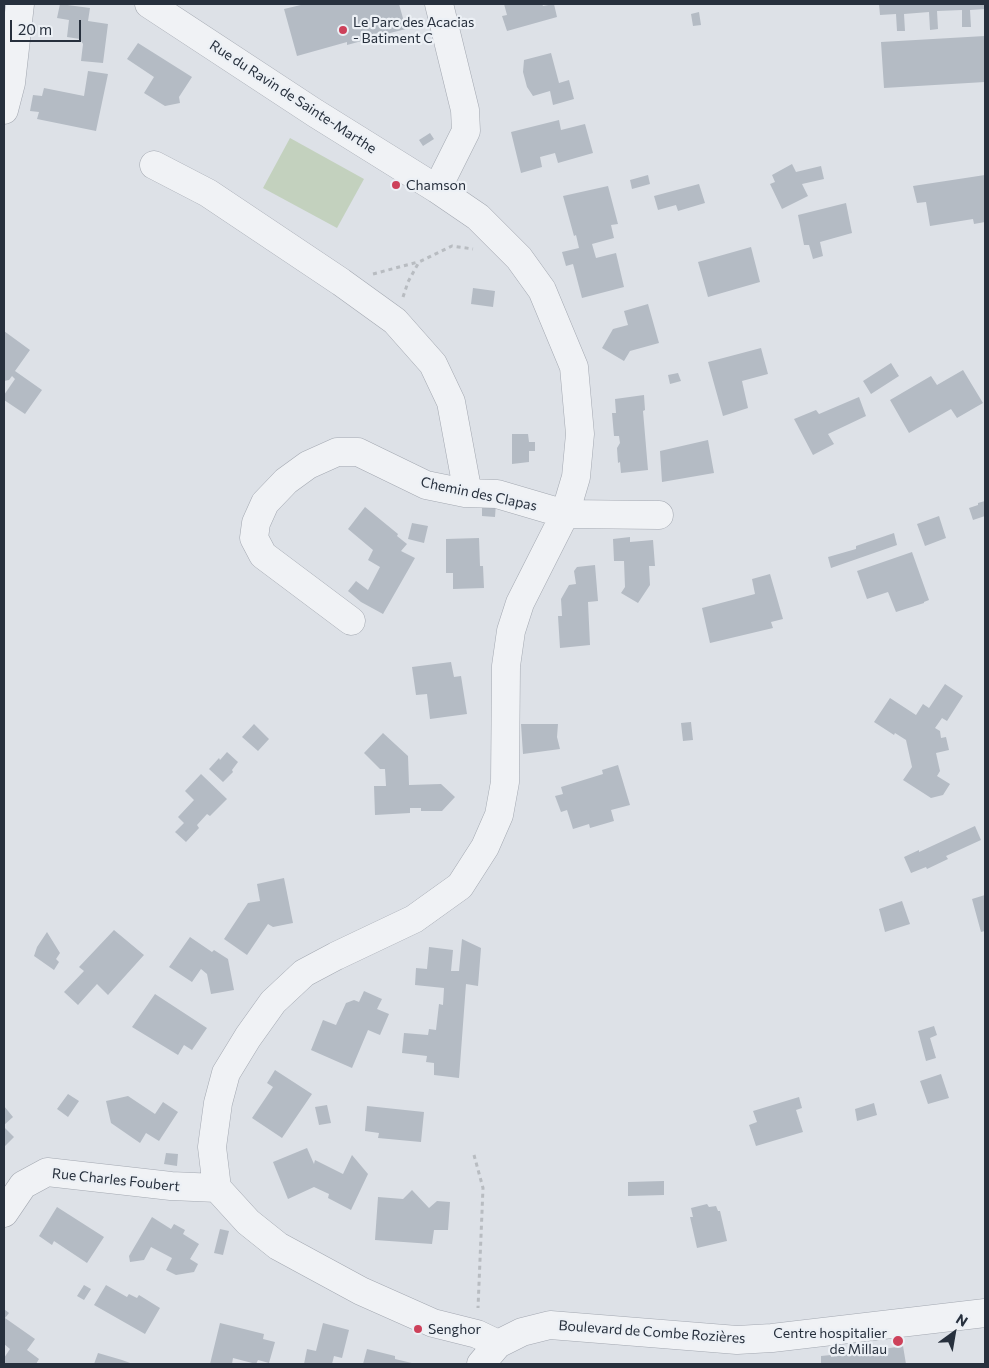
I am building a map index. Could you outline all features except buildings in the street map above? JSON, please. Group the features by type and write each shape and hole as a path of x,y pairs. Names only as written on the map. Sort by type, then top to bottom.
{"street":[{"path":"4,110 11,83 20,4"},
{"name":"Rue du Ravin de Sainte-Marthe","path":"149,4 478,217 519,258 542,290 574,367 580,434 576,477 565,514 520,602 511,632 506,666 505,782 499,815 485,847 460,886 414,919 304,973 273,1002 248,1037 226,1073 218,1103 212,1147 217,1188"},
{"path":"437,189 466,131 465,110 439,4"},
{"path":"154,165 208,193 341,282 395,321 432,364 451,402 466,484 465,493"},
{"name":"Chemin des Clapas","path":"351,621 263,555 254,538 256,523 265,503 286,481 308,465 337,452 358,452 426,485 465,493 496,494 565,514 659,515"},
{"name":"Rue Charles Foubert","path":"4,1213 23,1186 47,1172 171,1186 217,1188"},
{"path":"217,1188 248,1222 278,1246 361,1290 433,1322 488,1339"},
{"name":"Boulevard de Combe Rozières","path":"481,1364 488,1339 550,1325 738,1340 772,1338 985,1313"}],"path":[{"path":"341,282 419,262 452,246 482,250 504,243"},
{"path":"395,321 408,282 419,262"},
{"path":"474,1155 484,1188 488,1339"}],"green space":[{"path":"290,138 364,179 337,228 263,188"}],"place":[{"name":"Le Parc des Acacias - Batiment C","path":"343,30"},
{"name":"Chamson","path":"396,185"},
{"name":"Senghor","path":"418,1329"},
{"name":"Centre hospitalier de Millau","path":"898,1341"}]}
